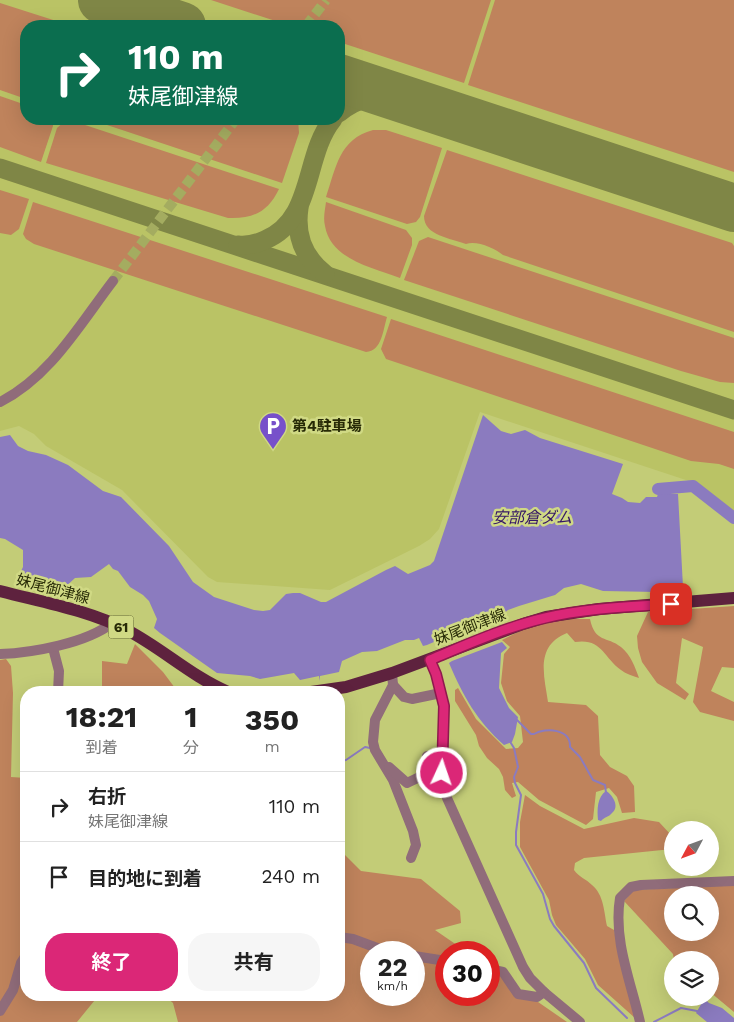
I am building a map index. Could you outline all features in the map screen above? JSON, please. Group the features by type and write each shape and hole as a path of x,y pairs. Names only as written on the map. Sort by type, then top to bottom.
{"main road":[{"name":"妹尾御津線","path":"0,591 112,623 152,644 212,686"},
{"name":"妹尾御津線","path":"345,687 392,679 430,660 546,617 599,609 734,598"}],"street":[{"path":"0,402 25,387 49,364 113,281"},
{"path":"0,654 53,648 103,630 112,623"},
{"path":"53,648 59,671 58,686"},
{"path":"430,660 444,706 438,772"},
{"path":"392,679 404,697 412,699 441,692"},
{"path":"392,679 375,720 373,742 375,750 393,780 413,831 416,845 411,858"},
{"path":"427,756 438,772 447,798 523,966 530,978 544,992 580,1022"},
{"path":"382,761 407,783 438,772"},
{"path":"640,1022 622,950 619,917 620,898 630,887 641,884 734,881"},
{"path":"345,938 360,941"},
{"path":"0,1011 13,990 20,966"},
{"path":"500,971 503,972 518,994 536,997 544,992"}],"shaded area":[{"path":"0,0 734,0 734,512 695,483 480,412 439,529 430,539 330,590 217,582 208,577 122,490 46,446 34,434 19,426 0,431"},
{"path":"211,0 491,0 464,83 345,44 345,20 273,20"},
{"path":"495,0 734,0 734,172 468,85"},
{"path":"0,3 53,20 20,20 20,97 0,90"},
{"path":"0,96 20,103 20,125 53,125 41,162 0,147"},
{"path":"60,125 85,125 279,189 265,209 245,217 228,218 46,163 57,128"},
{"path":"107,125 298,125 299,133 282,183"},
{"path":"373,130 386,130 442,148 420,217 416,222 407,224 326,197 340,156 353,140"},
{"path":"447,150 732,243 734,246 734,332 503,255 485,245 466,244 433,232 425,223 424,216"},
{"path":"0,190 29,199 19,229 11,235 0,233"},
{"path":"33,202 387,317 379,344 371,351 366,352 34,244 26,239 23,234"},
{"path":"326,202 406,230 412,238 412,245 400,278 354,261 335,247 329,238 325,226"},
{"path":"428,237 734,338 734,383 720,382 681,371 404,280 419,241"},
{"path":"391,319 734,432 734,469 719,464 691,461 386,359 381,349"},
{"path":"734,606 734,668 722,667 711,691 734,702 734,721 700,712 693,702 703,647 682,638 676,683 689,694 685,700 657,683 642,662 637,636 648,612"},
{"path":"563,619 590,619 592,627 598,636 621,647 627,654 639,678 621,670 597,646 591,643 575,642 567,633 550,645 546,653 544,672 548,702 586,705 598,716 600,755 610,767 627,776 634,786 635,812 622,813 617,797 609,788 596,792 593,819 586,825 539,800 518,782 512,783 516,796 512,798 505,790 503,777 499,769 487,758 479,746 476,735 455,701 455,690 458,688 476,719 506,749 518,748 523,742 520,716 507,701 501,683 504,654 510,647 502,640 524,629"},
{"path":"135,644 163,672 174,686 102,686 102,661 127,664"},
{"path":"6,659 11,666 13,693 11,777 20,778 20,1001 94,1001 77,1022 0,1022 0,660"},
{"path":"525,795 540,806 584,829 634,818 659,822 664,827 664,850 584,858 575,863 574,870 592,885 599,894 607,926 614,930 635,1018 598,985 585,959 556,925 549,900 520,847 520,822"},
{"path":"345,855 361,871 421,879 460,911 461,923 435,930 451,941 435,941 435,1006 500,1006 500,976 567,1022 178,1022 171,1001 345,1001"},
{"path":"734,885 734,1012 719,1000 719,951 670,951 624,901 634,890 664,888 664,941 719,941 719,886 714,886"}],"water":[{"name":"安部倉ダム","path":"483,415 501,431 511,434 525,430 540,438 623,464 612,494 628,502 640,503 646,497 657,497 658,494 678,494 683,587 668,587 657,592 603,591 581,584 564,588 555,595 508,610 502,615 427,645 423,646 419,638 405,640 377,651 362,652 342,661 339,672 320,676 320,681 319,676 300,680 294,673 260,679 250,676 217,673 160,633 154,628 157,619 149,601 130,587 118,571 109,564 91,577 75,578 62,590 18,577 23,567 23,550 0,538 0,437 10,435 18,446 28,451 46,455 68,465 103,491 121,497 169,546 193,582 214,597 254,610 263,611 270,610 286,594 293,593 300,593 321,602 326,602 395,566 408,574 430,565 434,561"},
{"path":"502,642 507,648 501,653 499,688 509,708 518,717 512,742 504,745 478,717 449,663"},
{"path":"606,791 613,798 615,808 611,814 601,821 598,820 598,804"},
{"path":"700,1006 717,1006 734,1018 734,1022 707,1022 696,1013"}],"waterway":[{"path":"658,489 693,486 734,518"},
{"path":"517,720 531,734 551,730 566,736 570,747 580,757 593,780 605,785 606,793"},
{"path":"509,740 514,748 518,767 514,777 515,783 521,795 516,845 543,894 550,919 554,926 584,963 596,988 627,1018"},
{"path":"345,760 365,747 370,748"},
{"path":"654,1022 681,1008 697,1011"}],"taxiway":[{"path":"345,109 353,103 368,98 400,98"},
{"path":"238,245 258,243 265,240 281,230 292,217 301,202 317,151 329,125"},
{"path":"0,168 734,410"},
{"path":"299,208 298,227 302,245 311,260 325,274"}],"runway":[{"path":"102,0 164,20"},
{"path":"345,80 734,208"}],"tunnel":[{"path":"311,20 326,0"},
{"path":"113,281 231,125"}],"place":[{"name":"第4駐車場","path":"273,450"}],"route":[{"path":"442,773 444,706 436,674 430,660 546,617 599,609 671,604"}]}
